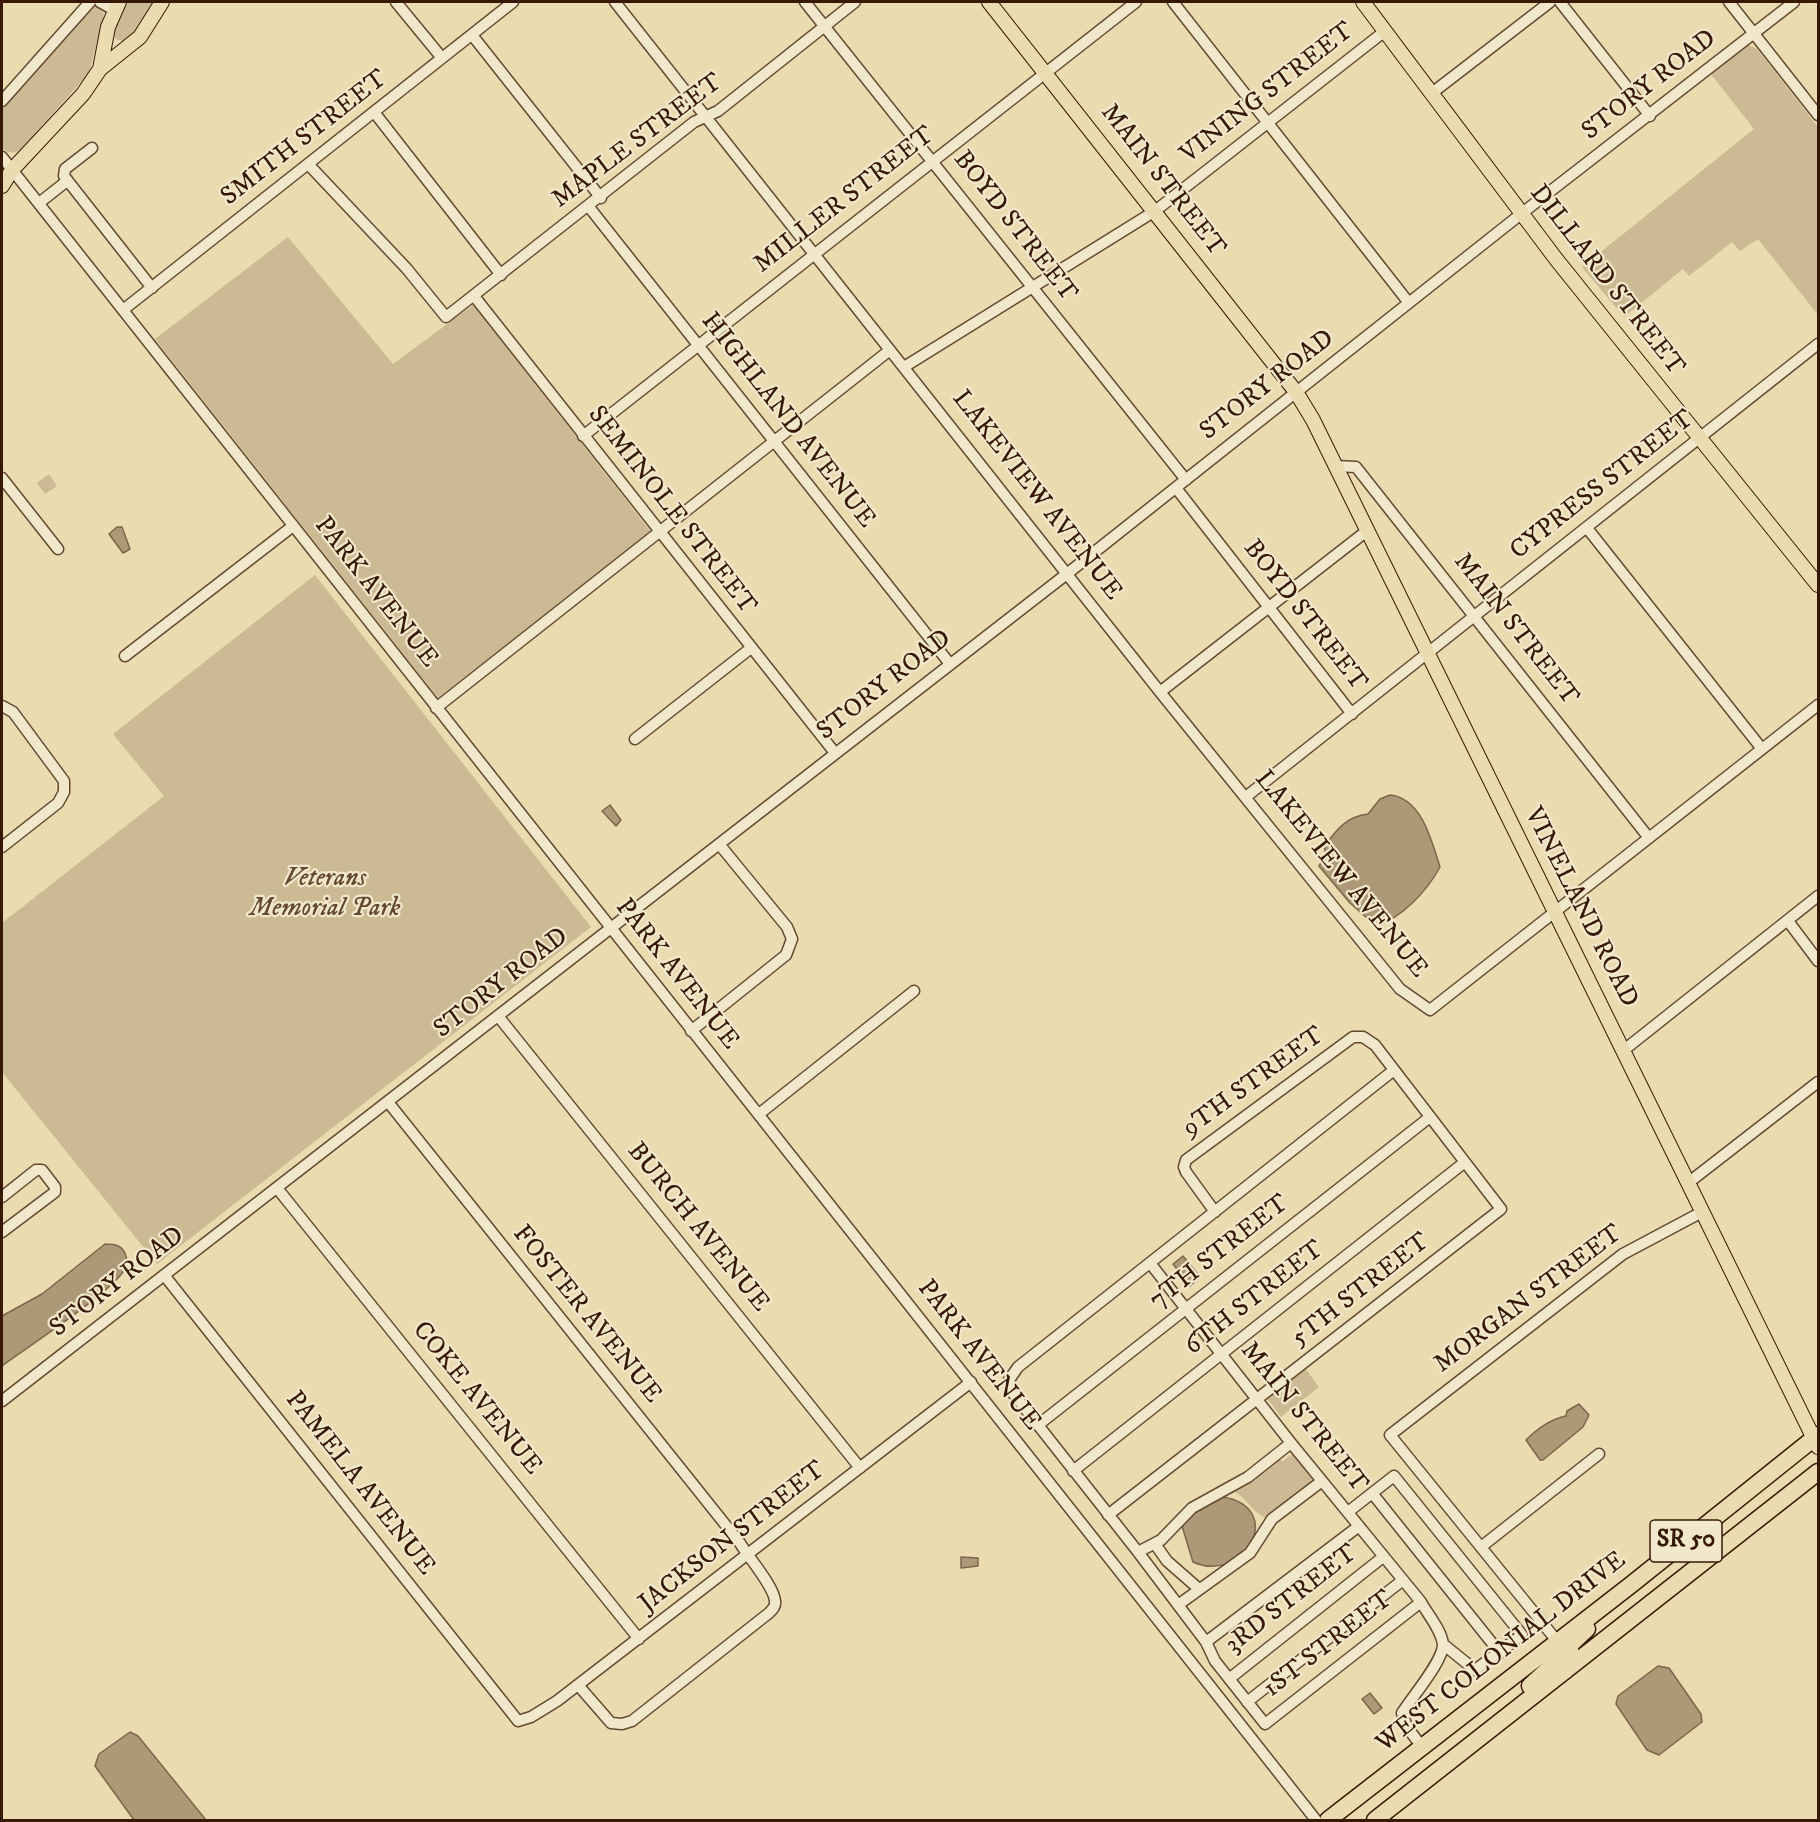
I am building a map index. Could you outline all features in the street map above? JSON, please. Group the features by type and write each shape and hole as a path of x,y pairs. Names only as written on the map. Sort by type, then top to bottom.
{"highway":[{"name":"WEST COLONIAL DRIVE","path":"1328,1821 1817,1440"},
{"name":"WEST COLONIAL DRIVE","path":"1375,1821 1818,1472"},
{"path":"1566,1671 1571,1644 1632,1584"},
{"path":"1496,1724 1506,1708 1554,1665 1557,1641"}],"main road":[{"path":"2,186 12,170 83,94 100,69 140,37 162,2"},
{"name":"MAIN STREET","path":"989,2 1296,392"},
{"name":"DILLARD STREET","path":"1363,2 1521,214 1818,585"},
{"path":"100,69 108,27 117,6"},
{"path":"108,27 115,41 132,45"},
{"name":"VINELAND ROAD","path":"1296,392 1313,420 1368,530 1426,653 1817,1440"}],"street":[{"path":"2,101 90,2"},
{"path":"100,2 117,6"},
{"path":"396,2 442,58"},
{"name":"SMITH STREET","path":"123,310 513,2"},
{"name":"LAKEVIEW AVENUE","path":"615,2 1161,692 1400,989 1430,1010 1555,913"},
{"name":"BOYD STREET","path":"805,2 1186,480"},
{"name":"MAPLE STREET","path":"308,164 406,268 446,317 601,198 694,122 718,111 855,2"},
{"name":"MILLER STREET","path":"583,436 1136,2"},
{"path":"1173,2 1409,303"},
{"path":"1432,93 1550,2"},
{"path":"1560,2 1650,116"},
{"path":"1729,2 1818,115"},
{"name":"STORY ROAD","path":"2,1401 1068,573 1521,214 1794,2"},
{"name":"VINING STREET","path":"904,367 1155,211 1385,31"},
{"path":"472,35 601,198"},
{"path":"374,112 501,275"},
{"path":"92,148 65,169 64,176 152,288"},
{"name":"PARK AVENUE","path":"2,157 1316,1821"},
{"path":"39,203 68,181"},
{"name":"HIGHLAND AVENUE","path":"589,207 950,664"},
{"name":"SEMINOLE STREET","path":"474,296 658,532 835,753"},
{"name":"CYPRESS STREET","path":"1247,796 1818,344"},
{"path":"436,708 890,350"},
{"name":"MAIN STREET","path":"1336,466 1356,467 1649,838"},
{"path":"2,478 58,549"},
{"name":"BOYD STREET","path":"1176,488 1352,714"},
{"path":"124,656 293,526"},
{"path":"1587,528 1762,749"},
{"path":"1161,692 1368,530"},
{"path":"635,739 751,648"},
{"path":"1555,913 1818,705"},
{"path":"2,706 13,712 64,781 64,792 58,803 2,847"},
{"path":"691,1031 786,955 792,939 787,927 719,844"},
{"path":"1624,1050 1818,896"},
{"path":"1788,921 1818,961"},
{"path":"759,1114 914,991"},
{"name":"BURCH AVENUE","path":"498,1016 860,1468"},
{"name":"9TH STREET","path":"1215,1212 1186,1172 1184,1167 1186,1160 1353,1037 1363,1037 1375,1045 1394,1070"},
{"path":"1394,1070 1013,1373 1009,1380 1012,1392 1138,1552 1206,1642 1215,1661 1247,1702 1402,1580"},
{"name":"5TH STREET","path":"1108,1515 1502,1209 1394,1070"},
{"path":"1688,1183 1818,1082"},
{"name":"FOSTER AVENUE","path":"387,1102 748,1556 772,1590 775,1606 632,1721 622,1725 611,1723 578,1685"},
{"name":"7TH STREET","path":"1038,1425 1430,1117"},
{"name":"6TH STREET","path":"1073,1471 1466,1162"},
{"path":"2,1197 36,1170 42,1170 55,1186 55,1192 2,1232"},
{"name":"COKE AVENUE","path":"277,1188 639,1639"},
{"name":"MORGAN STREET","path":"1481,1546 1390,1435 1623,1254 1702,1212"},
{"name":"MAIN STREET","path":"1150,1263 1421,1602 1437,1627 1443,1644"},
{"name":"PAMELA AVENUE","path":"165,1275 518,1722"},
{"name":"JACKSON STREET","path":"518,1722 531,1717 578,1685 748,1556 970,1382"},
{"path":"1138,1552 1155,1544 1192,1508 1248,1477 1292,1443"},
{"path":"1557,1641 1481,1546 1599,1454"},
{"path":"1348,1512 1394,1476 1522,1635 1475,1670 1443,1644"},
{"path":"1178,1605 1250,1553 1272,1519 1322,1481"},
{"path":"1372,1492 1500,1653"},
{"path":"1206,1642 1359,1526"},
{"path":"1155,1544 1167,1561 1199,1589"},
{"name":"3RD STREET","path":"1229,1679 1383,1557"},
{"name":"1ST STREET","path":"1247,1702 1265,1724 1421,1602"},
{"path":"1422,1747 1407,1727 1402,1713 1441,1657 1443,1644"}],"green space":[{"path":"123,2 156,2 137,32 125,41 117,40 111,32"},
{"path":"97,6 104,14 89,73 20,150 9,152 4,150 2,148 2,108 91,7"},
{"path":"1748,45 1757,49 1818,127 1818,315 1758,239 1740,251 1732,242 1689,276 1683,269 1624,317 1582,267 1754,129 1710,73"},
{"path":"288,237 393,364 473,305 651,532 438,698 155,339"},
{"path":"49,474 57,486 45,494 37,483"},
{"name":"Veterans Memorial Park","path":"315,575 591,927 157,1264 2,1072 2,923 164,796 113,734"},
{"path":"1305,1368 1319,1387 1281,1417 1267,1398"},
{"path":"1292,1454 1315,1482 1268,1519 1263,1517 1235,1492 1278,1459 1283,1461"}],"shaded area":[{"path":"117,527 122,527 130,549 123,553 109,534"},
{"path":"1390,795 1401,798 1418,813 1429,834 1440,867 1413,902 1395,917 1376,926 1350,903 1319,866 1326,854 1324,847 1338,830 1348,821 1368,814 1380,799"},
{"path":"610,805 621,820 616,826 602,811"},
{"path":"105,1244 117,1246 125,1253 127,1265 119,1277 89,1303 2,1366 2,1316 42,1294"},
{"path":"1183,1256 1200,1277 1190,1286 1173,1264"},
{"path":"1579,1404 1589,1415 1583,1427 1543,1460 1540,1460 1526,1440 1544,1425 1566,1416 1567,1411"},
{"path":"1223,1497 1242,1504 1253,1515 1255,1528 1252,1542 1242,1554 1229,1563 1212,1566 1193,1562 1182,1526 1200,1507"},
{"path":"961,1557 978,1558 978,1566 961,1568"},
{"path":"1658,1666 1669,1668 1701,1714 1702,1722 1659,1755 1647,1750 1616,1704 1618,1696"},
{"path":"1370,1693 1382,1708 1374,1714 1362,1699"},
{"path":"130,1732 138,1736 206,1820 134,1820 95,1766 99,1754"}]}
